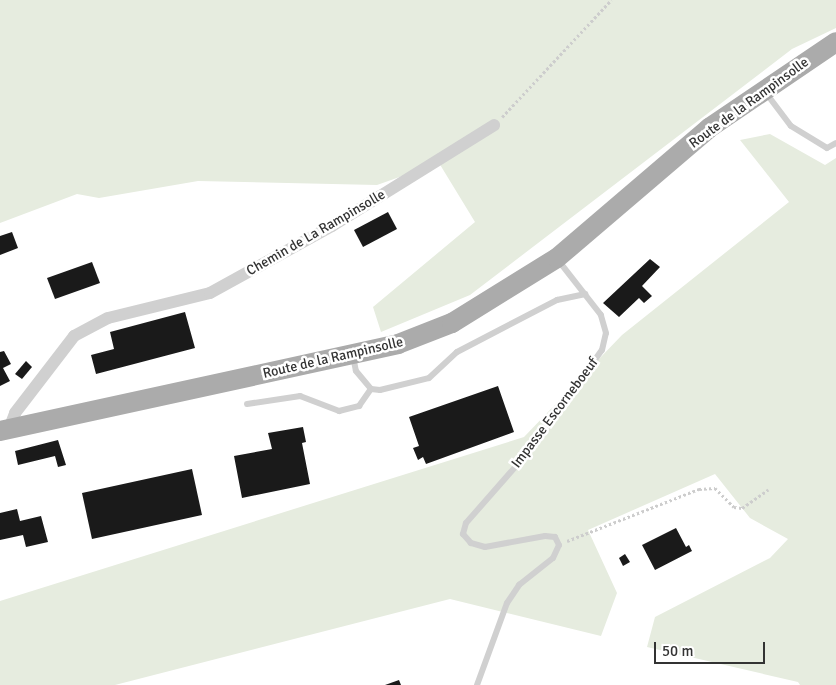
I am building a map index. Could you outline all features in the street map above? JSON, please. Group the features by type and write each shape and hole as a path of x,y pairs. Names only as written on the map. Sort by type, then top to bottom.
{"main road":[{"name":"Route de la Rampinsolle","path":"5,430 398,344 452,323 557,258 709,128 836,42"}],"street":[{"name":"Chemin de La Rampinsolle","path":"5,430 15,413 74,336 108,318 210,293 332,226 494,125"}],"lane":[{"path":"764,90 791,126 827,148 836,143"},
{"name":"Impasse Escorneboeuf","path":"557,258 601,315 606,332 602,350 532,448 466,523 463,534 471,543 485,547 545,536 554,537 559,545"},
{"path":"371,390 380,390 429,378 457,352 558,300 585,294"},
{"path":"352,354 356,371 371,390"},
{"path":"247,404 300,396 339,412 359,406 371,390"},
{"path":"477,685 507,604 519,585 553,558 559,545"}],"path":[{"path":"494,125 611,0"},
{"path":"559,545 699,489 714,488 734,507 742,508 768,490"}],"shaded area":[{"path":"0,0 836,0 836,28 792,49 470,295 381,332 373,307 475,222 439,163 377,185 198,181 99,198 77,194 0,223"},
{"path":"770,134 825,165 836,158 836,685 800,685 798,682 647,647 655,617 770,558 788,539 750,518 715,474 588,530 617,593 601,636 450,599 115,685 0,685 0,601 524,437 622,335 789,202 740,140"}],"building":[{"path":"388,212 397,229 363,247 354,230"},
{"path":"12,232 18,248 0,255 0,236"},
{"path":"650,259 660,267 642,286 652,296 644,303 639,298 619,317 603,303"},
{"path":"92,262 100,283 55,299 47,278"},
{"path":"185,312 195,348 96,374 91,355 114,349 110,332"},
{"path":"4,351 11,364 3,368 10,381 0,386 0,352"},
{"path":"26,361 32,367 22,379 15,374"},
{"path":"498,386 514,432 426,464 423,457 418,460 413,448 419,446 409,417"},
{"path":"303,427 306,442 302,443 310,484 242,498 234,456 272,449 268,433"},
{"path":"58,440 66,465 58,467 55,456 18,465 15,451"},
{"path":"192,469 202,515 92,539 82,493"},
{"path":"17,509 20,521 41,516 48,542 26,547 23,535 0,540 0,513"},
{"path":"676,528 686,547 689,545 692,551 655,570 642,545"},
{"path":"625,554 630,562 623,566 619,558"},
{"path":"399,680 401,685 385,685"}]}
